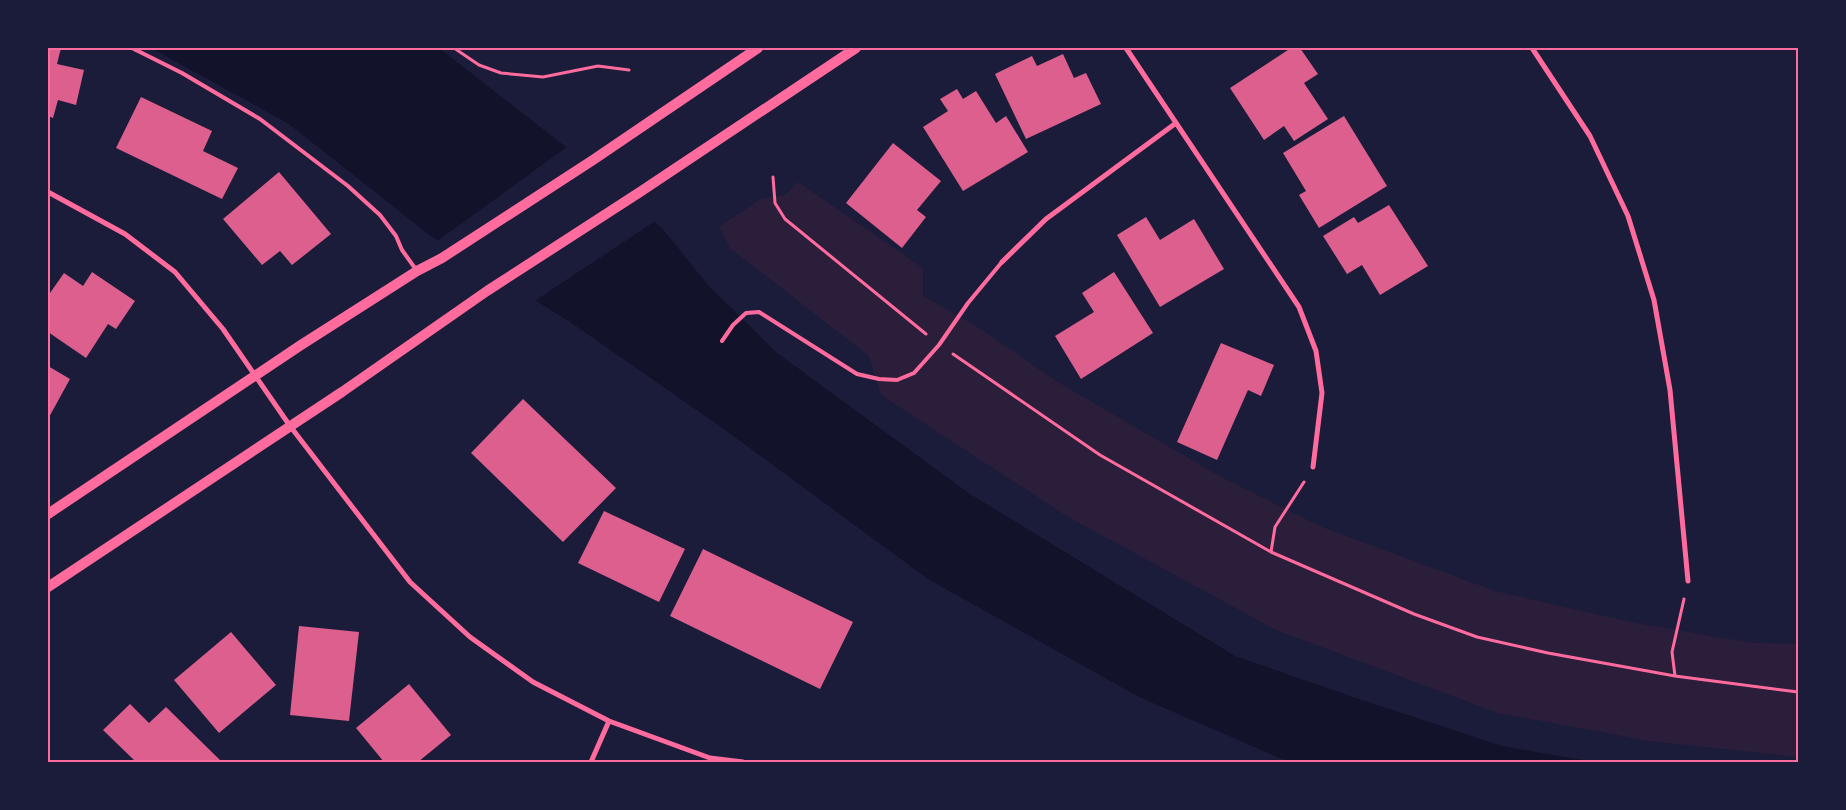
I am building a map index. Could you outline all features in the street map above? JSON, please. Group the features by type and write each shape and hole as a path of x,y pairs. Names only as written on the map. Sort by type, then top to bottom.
{"main road":[{"path":"48,514 254,376 417,271 442,258 593,160 758,48"},
{"path":"48,587 342,392 486,290 640,192 856,48"}],"street":[{"path":"1126,48 1299,307 1316,350 1322,394 1313,467"},
{"path":"1532,48 1590,136 1628,216 1654,300 1670,390 1688,581"},
{"path":"1002,262 1046,219 1176,123"},
{"path":"48,192 125,234 175,272 223,329 290,426 410,582 470,637 533,682 608,721 710,758 743,762"},
{"path":"591,762 608,721"}],"lane":[{"path":"132,48 182,73 260,119 348,186 380,215 396,236 402,250 417,271"},
{"path":"722,341 746,313 759,312 857,374 879,379 897,380 914,372 939,345 968,303 1002,262"}],"path":[{"path":"454,48 479,65 501,73 543,78 598,66 629,70"},
{"path":"773,177 775,203 785,219 939,345 1100,455 1271,552 1414,614 1477,637 1548,653 1675,676 1798,692"},
{"path":"1271,552 1275,527 1313,467"},
{"path":"1675,676 1672,652 1688,581"}],"shaded area":[{"path":"151,48 439,48 562,144 662,228 707,284 777,353 970,494 1235,656 1502,746 1594,762 1289,762 1139,697 928,579 721,427 570,322 428,234 289,124"},
{"path":"798,182 923,268 923,296 981,329 1056,381 1221,477 1322,527 1495,591 1635,623 1753,643 1798,644 1798,757 1649,741 1498,713 1276,630 1068,517 881,395 869,356 730,248 719,227 762,198 785,195"}],"pier":[{"path":"568,146 657,220 533,302 436,242"}],"building":[{"path":"48,48 61,48 57,64 84,70 76,105 58,100 53,118 48,116"},
{"path":"1291,48 1300,48 1318,74 1304,83 1328,119 1294,141 1284,126 1264,140 1230,88"},
{"path":"1063,54 1074,78 1086,73 1101,104 1026,139 995,74 1032,56 1037,66"},
{"path":"957,89 963,99 976,91 996,123 1006,116 1028,152 963,191 923,127 948,111 940,99"},
{"path":"141,97 212,131 203,151 238,168 222,199 116,148"},
{"path":"1344,116 1387,186 1319,228 1299,195 1306,191 1283,153"},
{"path":"893,143 941,181 917,210 926,217 902,248 846,203"},
{"path":"279,172 331,234 292,265 280,251 262,265 223,219"},
{"path":"1389,205 1428,266 1380,295 1362,265 1347,274 1323,236 1354,217 1358,223"},
{"path":"1146,217 1160,240 1194,219 1224,269 1160,307 1117,235"},
{"path":"92,272 135,301 116,329 108,324 86,358 48,332 48,291 50,293 64,273 83,286"},
{"path":"1114,272 1153,333 1081,379 1055,336 1094,312 1082,293"},
{"path":"1221,343 1274,365 1261,396 1248,390 1217,460 1177,442"},
{"path":"48,366 70,379 48,419"},
{"path":"523,399 616,488 563,542 471,453"},
{"path":"604,511 685,549 659,602 578,563"},
{"path":"703,549 853,622 820,689 670,616"},
{"path":"299,626 359,632 349,721 290,715"},
{"path":"231,632 276,685 219,733 174,680"},
{"path":"409,684 451,735 418,762 384,762 356,728"},
{"path":"130,704 149,723 166,707 222,762 136,762 103,730"}]}
